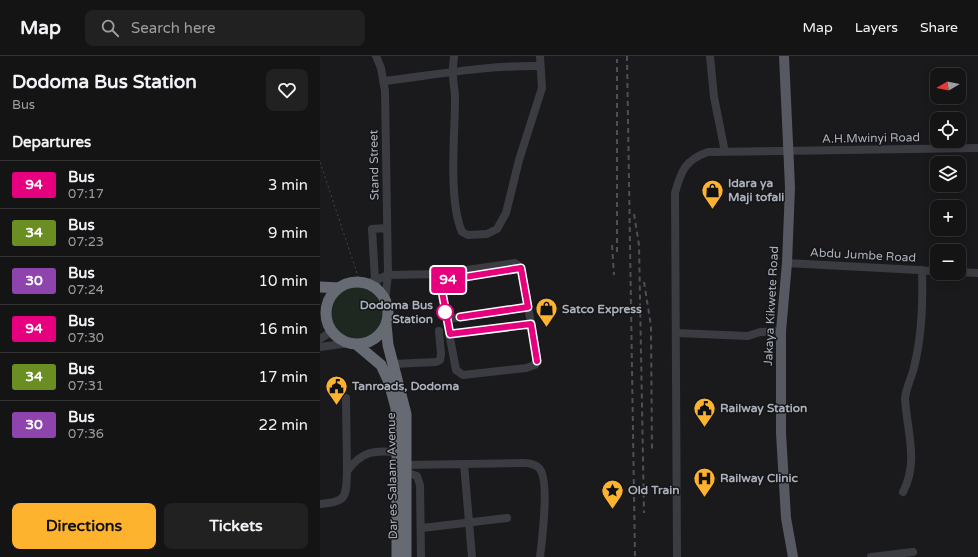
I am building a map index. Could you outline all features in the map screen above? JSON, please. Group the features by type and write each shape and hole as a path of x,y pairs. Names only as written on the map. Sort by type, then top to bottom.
{"highway":[{"path":"320,313 330,327 340,338 353,343 373,339 386,324 388,316 385,301 370,284 346,284 339,288 329,300 327,316 330,327"},
{"path":"320,287 339,288"},
{"name":"Dar es Salaam Avenue","path":"386,324 393,364 406,414 406,557"},
{"name":"Dar es Salaam Avenue","path":"353,343 381,365 389,382 396,408 397,557"}],"main road":[{"name":"Jakaya Kikwete Road","path":"784,56 789,152 787,263 781,331 783,492 786,518 794,557"}],"street":[{"name":"Stand Street","path":"376,56 381,68 383,81 388,275 385,301"},
{"path":"454,56 452,74 455,98 453,125 454,187 458,222 462,232 468,235 476,236 487,234 497,229 506,213 518,160 542,88 540,56"},
{"path":"710,56 714,97 725,152"},
{"path":"383,81 452,74 492,67 540,66"},
{"name":"A.H.Mwinyi Road","path":"677,557 675,193 679,177 687,163 698,155 708,152 978,148"},
{"path":"387,228 372,229 370,284 388,275 439,278 509,263 515,263 521,268 537,361 535,365 526,368 463,375 456,370 439,278"},
{"name":"Abdu Jumbe Road","path":"787,263 930,271"},
{"path":"903,492 909,481 912,461 905,399 915,363 923,309 922,270"},
{"path":"966,272 978,273"},
{"path":"447,319 528,307"},
{"path":"450,334 531,324"},
{"path":"320,338 330,327"},
{"path":"393,364 436,362 440,360 442,354 439,331"},
{"path":"676,333 748,336 760,332 781,331"},
{"path":"320,347 353,343"},
{"path":"320,504 338,502 344,498 346,494 346,398"},
{"path":"347,471 359,458 368,453 377,450 397,452"},
{"path":"405,468 464,464 524,463 531,463 539,468 544,482 545,491 540,557"},
{"path":"464,464 472,557"},
{"path":"405,468 419,479 422,528 421,557"},
{"path":"422,528 507,518"},
{"path":"871,557 913,552"}],"path":[{"path":"320,162 370,284"}],"shaded area":[{"path":"352,285 362,285 372,289 380,297 384,307 384,317 380,327 372,335 362,339 352,339 342,335 334,327 330,317 330,307 334,297 342,289"}],"railway":[{"path":"627,56 635,557"},
{"path":"617,59 617,252"},
{"path":"634,214 639,245 644,513"},
{"path":"612,245 614,275"},
{"path":"644,282 651,326 652,451"}],"bus line":[{"name":"94","path":"460,317 528,307 521,268 440,281 450,334 531,324 537,361"}],"place":[{"name":"Idara ya Maji tofali","path":"712,210"},
{"name":"Dodoma Bus Station","path":"445,312"},
{"name":"Satco Express","path":"546,328"},
{"name":"Tanroads, Dodoma","path":"337,406"},
{"name":"Railway Station","path":"705,428"},
{"name":"Railway Clinic","path":"705,498"},
{"name":"Old Train","path":"612,510"}]}
